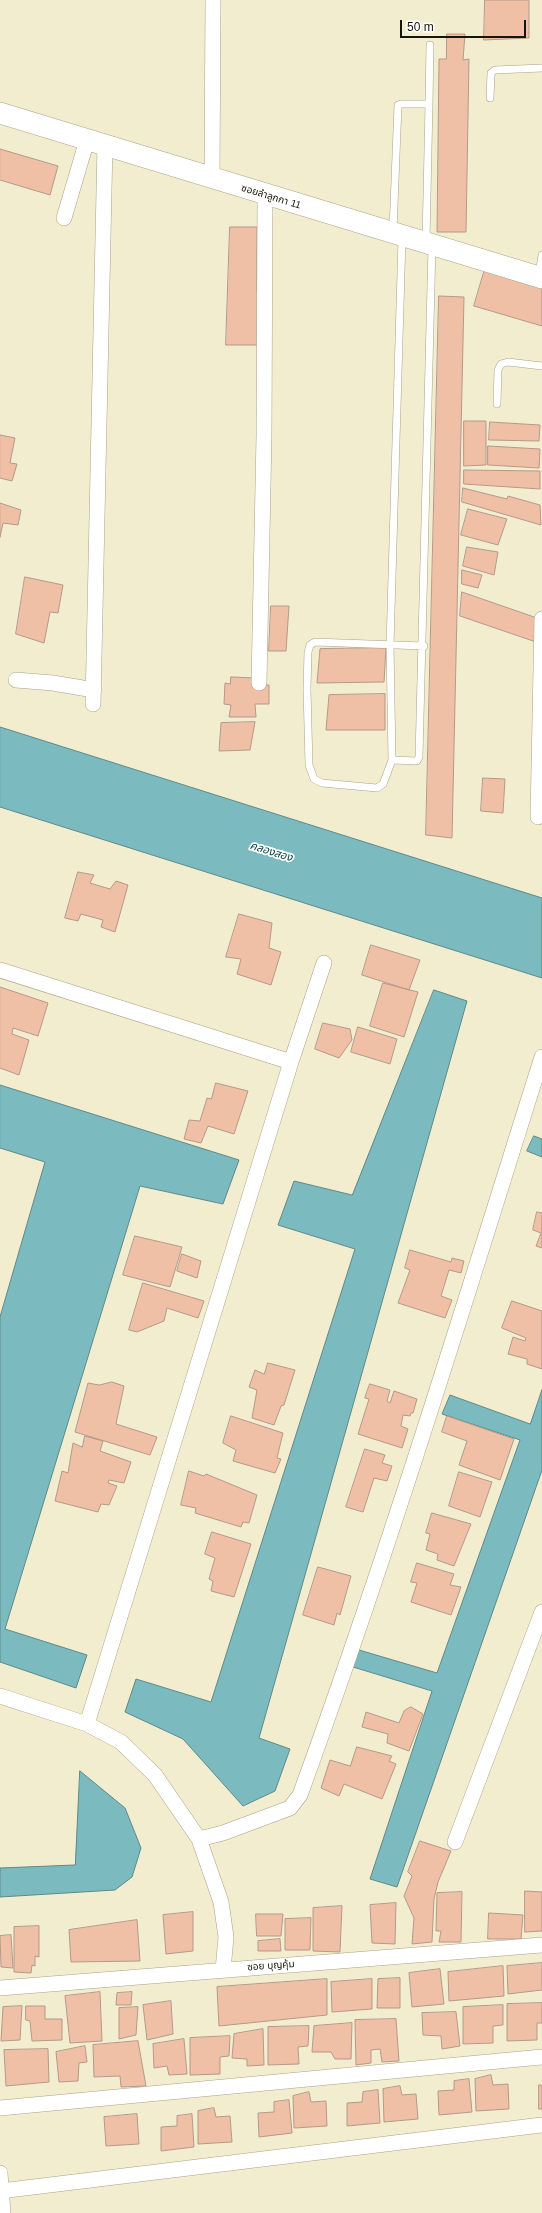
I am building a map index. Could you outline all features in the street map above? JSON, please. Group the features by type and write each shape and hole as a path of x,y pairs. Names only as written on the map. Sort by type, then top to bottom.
{"street":[{"path":"212,178 213,0"},
{"name":"ซอยลำลูกกา 11","path":"0,113 264,195 540,277"},
{"path":"64,218 96,142"},
{"path":"16,680 54,683 93,697 96,142"},
{"path":"259,683 264,436 264,195"},
{"path":"538,817 542,619"},
{"path":"87,1724 291,1062 324,962"},
{"path":"0,970 291,1062"},
{"path":"199,1839 223,1833 290,1808 300,1795 354,1648 424,1433 542,1056"},
{"path":"455,1842 542,1612"},
{"path":"0,1696 87,1724 121,1742 155,1775 199,1839 221,1902 226,1937 223,1970"},
{"name":"ซอย บุญคุ้ม","path":"0,1988 542,1945"},
{"path":"0,2108 542,2057"},
{"path":"1,2191 542,2125"},
{"path":"0,2173 3,2213"}],"lane":[{"path":"392,760 419,760 424,646 430,45"},
{"path":"490,98 491,73 495,70 542,68"},
{"path":"424,646 390,646 315,642 310,645 308,652 307,689 309,765 314,779 322,783 377,788 383,784 392,760 390,646 398,105 429,104"},
{"path":"540,277 542,255"},
{"path":"497,404 498,370 501,364 508,362 542,366"}],"water":[{"name":"คลองสอง","path":"0,727 542,898 542,978 0,807"},
{"path":"434,990 467,1001 259,1738 290,1749 275,1791 243,1806 183,1739 125,1712 136,1679 211,1702 355,1249 278,1225 294,1181 352,1195"},
{"path":"0,1085 239,1160 223,1204 140,1186 5,1629 87,1655 76,1688 0,1662 0,1317 45,1162 0,1148"},
{"path":"534,1136 542,1139 542,1157 527,1151"},
{"path":"542,1390 542,1470 397,1887 370,1879 432,1691 353,1667 359,1650 437,1673 520,1440 442,1414 450,1395 530,1424"},
{"path":"80,1771 125,1808 141,1848 132,1877 115,1890 0,1897 0,1868 75,1865"}],"building":[{"path":"485,0 529,0 529,38 484,40"},
{"path":"447,34 465,34 463,60 469,59 466,232 437,232 439,59 446,59"},
{"path":"0,149 58,166 50,195 0,180"},
{"path":"230,227 257,227 257,292 261,292 260,345 226,345"},
{"path":"485,269 542,286 542,326 474,306"},
{"path":"439,296 464,297 452,838 426,835"},
{"path":"464,421 486,421 486,465 464,466"},
{"path":"490,422 540,425 539,441 489,440"},
{"path":"0,435 15,438 10,463 17,464 12,481 0,478"},
{"path":"488,446 540,449 539,468 488,465"},
{"path":"464,470 540,471 540,489 464,484"},
{"path":"463,488 507,499 508,496 540,505 541,525 462,502"},
{"path":"0,503 21,510 18,525 3,523 0,537"},
{"path":"468,509 507,519 498,545 461,535"},
{"path":"467,547 498,552 494,575 463,566"},
{"path":"462,570 482,575 478,588 462,584"},
{"path":"25,577 63,585 58,613 50,612 44,643 16,634"},
{"path":"462,592 537,618 536,642 460,616"},
{"path":"271,606 289,606 286,651 269,651"},
{"path":"386,648 384,682 317,683 320,649"},
{"path":"231,677 255,678 255,685 269,685 269,704 255,704 256,717 229,717 231,705 224,704 225,683 230,684"},
{"path":"385,694 385,730 326,730 329,695"},
{"path":"255,722 250,750 219,751 221,723"},
{"path":"483,778 505,779 503,813 481,811"},
{"path":"78,872 94,875 90,883 110,889 116,881 128,885 115,932 101,927 103,920 81,914 78,921 65,918"},
{"path":"239,914 272,923 269,948 281,952 271,985 237,974 241,959 226,957"},
{"path":"371,945 420,960 409,990 362,975"},
{"path":"383,983 418,992 404,1037 370,1026"},
{"path":"0,987 48,1003 38,1036 13,1028 12,1034 29,1040 19,1075 0,1068"},
{"path":"323,1023 350,1029 352,1040 339,1058 315,1049"},
{"path":"358,1027 397,1039 390,1064 351,1052"},
{"path":"216,1083 248,1091 234,1134 208,1126 201,1143 184,1139 189,1120 200,1121 207,1098 211,1099"},
{"path":"537,1212 542,1213 542,1248 536,1246 541,1233 533,1230"},
{"path":"135,1236 182,1247 170,1287 123,1275"},
{"path":"410,1250 451,1262 452,1258 464,1261 461,1273 449,1270 441,1296 452,1300 445,1318 398,1303 410,1270 405,1268"},
{"path":"182,1254 201,1261 197,1278 177,1271"},
{"path":"143,1283 204,1301 198,1318 167,1308 164,1321 137,1332 129,1330"},
{"path":"512,1301 542,1311 542,1369 527,1364 527,1359 508,1354 513,1337 525,1341 526,1338 502,1328"},
{"path":"268,1363 295,1370 284,1405 281,1406 274,1425 252,1418 257,1390 249,1387 255,1370 264,1374"},
{"path":"112,1382 124,1386 116,1424 157,1437 150,1455 75,1432 88,1383 99,1385"},
{"path":"370,1384 390,1390 387,1401 390,1403 394,1391 417,1399 413,1413 411,1413 410,1416 403,1415 401,1426 408,1429 402,1448 358,1434 369,1399 365,1398"},
{"path":"231,1416 283,1433 277,1458 281,1459 275,1473 233,1461 236,1450 223,1443"},
{"path":"447,1416 514,1439 500,1480 459,1465 467,1441 442,1432"},
{"path":"85,1436 103,1441 100,1451 131,1462 124,1483 109,1480 108,1483 117,1486 109,1505 101,1504 98,1512 55,1501 62,1471 68,1473 73,1443 82,1447"},
{"path":"365,1449 385,1455 382,1463 392,1466 387,1481 374,1478 363,1512 346,1507"},
{"path":"189,1471 204,1476 206,1474 257,1495 249,1523 243,1522 241,1527 195,1513 196,1508 181,1505"},
{"path":"459,1472 492,1482 480,1517 449,1506"},
{"path":"432,1513 471,1524 454,1566 437,1560 438,1554 426,1550 430,1534 426,1533"},
{"path":"212,1532 251,1544 234,1597 211,1591 213,1581 209,1579 215,1558 205,1554"},
{"path":"417,1563 454,1574 450,1585 461,1587 451,1615 411,1602 417,1583 411,1582"},
{"path":"318,1567 351,1576 340,1615 337,1613 334,1625 303,1615"},
{"path":"411,1707 423,1714 409,1751 387,1743 388,1734 362,1727 366,1712 399,1723 404,1711"},
{"path":"357,1747 392,1756 389,1761 396,1764 382,1799 344,1784 339,1796 321,1788 330,1760 350,1766"},
{"path":"420,1841 451,1851 438,1882 434,1899 432,1942 412,1944 414,1918 404,1896 412,1876 408,1872"},
{"path":"525,1891 542,1892 542,1931 525,1932"},
{"path":"462,1892 461,1942 439,1942 441,1931 436,1931 437,1893"},
{"path":"396,1903 395,1944 372,1943 370,1905"},
{"path":"342,1906 340,1952 313,1951 313,1908"},
{"path":"193,1912 193,1951 166,1954 163,1915"},
{"path":"489,1913 523,1915 521,1939 488,1939"},
{"path":"256,1914 283,1914 281,1936 257,1936"},
{"path":"311,1918 310,1950 285,1950 285,1919"},
{"path":"137,1920 140,1961 71,1962 69,1930"},
{"path":"39,1926 39,1957 35,1956 35,1966 32,1965 31,1973 14,1972 14,1927"},
{"path":"11,1935 13,1968 1,1967 0,1936"},
{"path":"280,1939 281,1951 258,1951 258,1941"},
{"path":"542,1963 542,1990 508,1994 507,1966"},
{"path":"503,1966 504,1996 449,2001 448,1972"},
{"path":"440,1969 444,2004 412,2007 409,1973"},
{"path":"400,1978 400,2008 377,2008 378,1979"},
{"path":"327,1979 327,2015 219,2026 217,1987"},
{"path":"372,1979 372,2009 332,2012 331,1982"},
{"path":"100,1992 102,2041 70,2043 65,1996"},
{"path":"132,1992 131,2005 116,2005 117,1993"},
{"path":"171,2001 173,2034 147,2040 143,2005"},
{"path":"542,2003 542,2023 537,2023 537,2040 507,2041 507,2004"},
{"path":"503,2005 503,2025 493,2026 493,2043 463,2044 463,2007"},
{"path":"22,2006 20,2040 1,2041 3,2007"},
{"path":"26,2006 45,2006 45,2019 62,2019 62,2040 32,2041 30,2021 26,2020"},
{"path":"138,2007 136,2035 119,2039 119,2008"},
{"path":"456,2012 460,2046 442,2049 441,2036 423,2035 422,2013"},
{"path":"396,2019 399,2061 382,2062 380,2049 371,2050 371,2063 356,2065 355,2020"},
{"path":"352,2023 351,2059 335,2059 331,2052 312,2052 314,2026"},
{"path":"309,2026 308,2046 298,2047 299,2064 268,2065 268,2027"},
{"path":"263,2029 264,2065 247,2066 247,2059 232,2058 234,2034"},
{"path":"230,2036 229,2056 220,2057 220,2074 190,2075 190,2038"},
{"path":"184,2039 187,2074 169,2075 167,2066 154,2068 153,2044"},
{"path":"138,2041 146,2086 121,2087 120,2076 94,2077 93,2045"},
{"path":"85,2046 87,2062 79,2063 78,2081 59,2082 56,2052"},
{"path":"48,2049 49,2082 6,2086 4,2050"},
{"path":"491,2075 493,2085 508,2084 509,2109 476,2111 475,2079"},
{"path":"469,2079 472,2112 439,2115 438,2091 454,2090 454,2081"},
{"path":"539,2085 542,2085 542,2109 539,2109"},
{"path":"400,2086 402,2095 416,2094 418,2119 384,2122 383,2089"},
{"path":"378,2090 380,2123 347,2126 347,2103 362,2102 363,2092"},
{"path":"309,2092 311,2102 326,2101 327,2126 294,2128 293,2096"},
{"path":"289,2100 292,2133 259,2137 258,2113 274,2112 274,2102"},
{"path":"214,2108 216,2117 230,2116 232,2142 198,2144 198,2111"},
{"path":"137,2114 139,2144 106,2146 104,2117"},
{"path":"192,2114 194,2147 161,2151 161,2127 177,2126 177,2116"}]}
